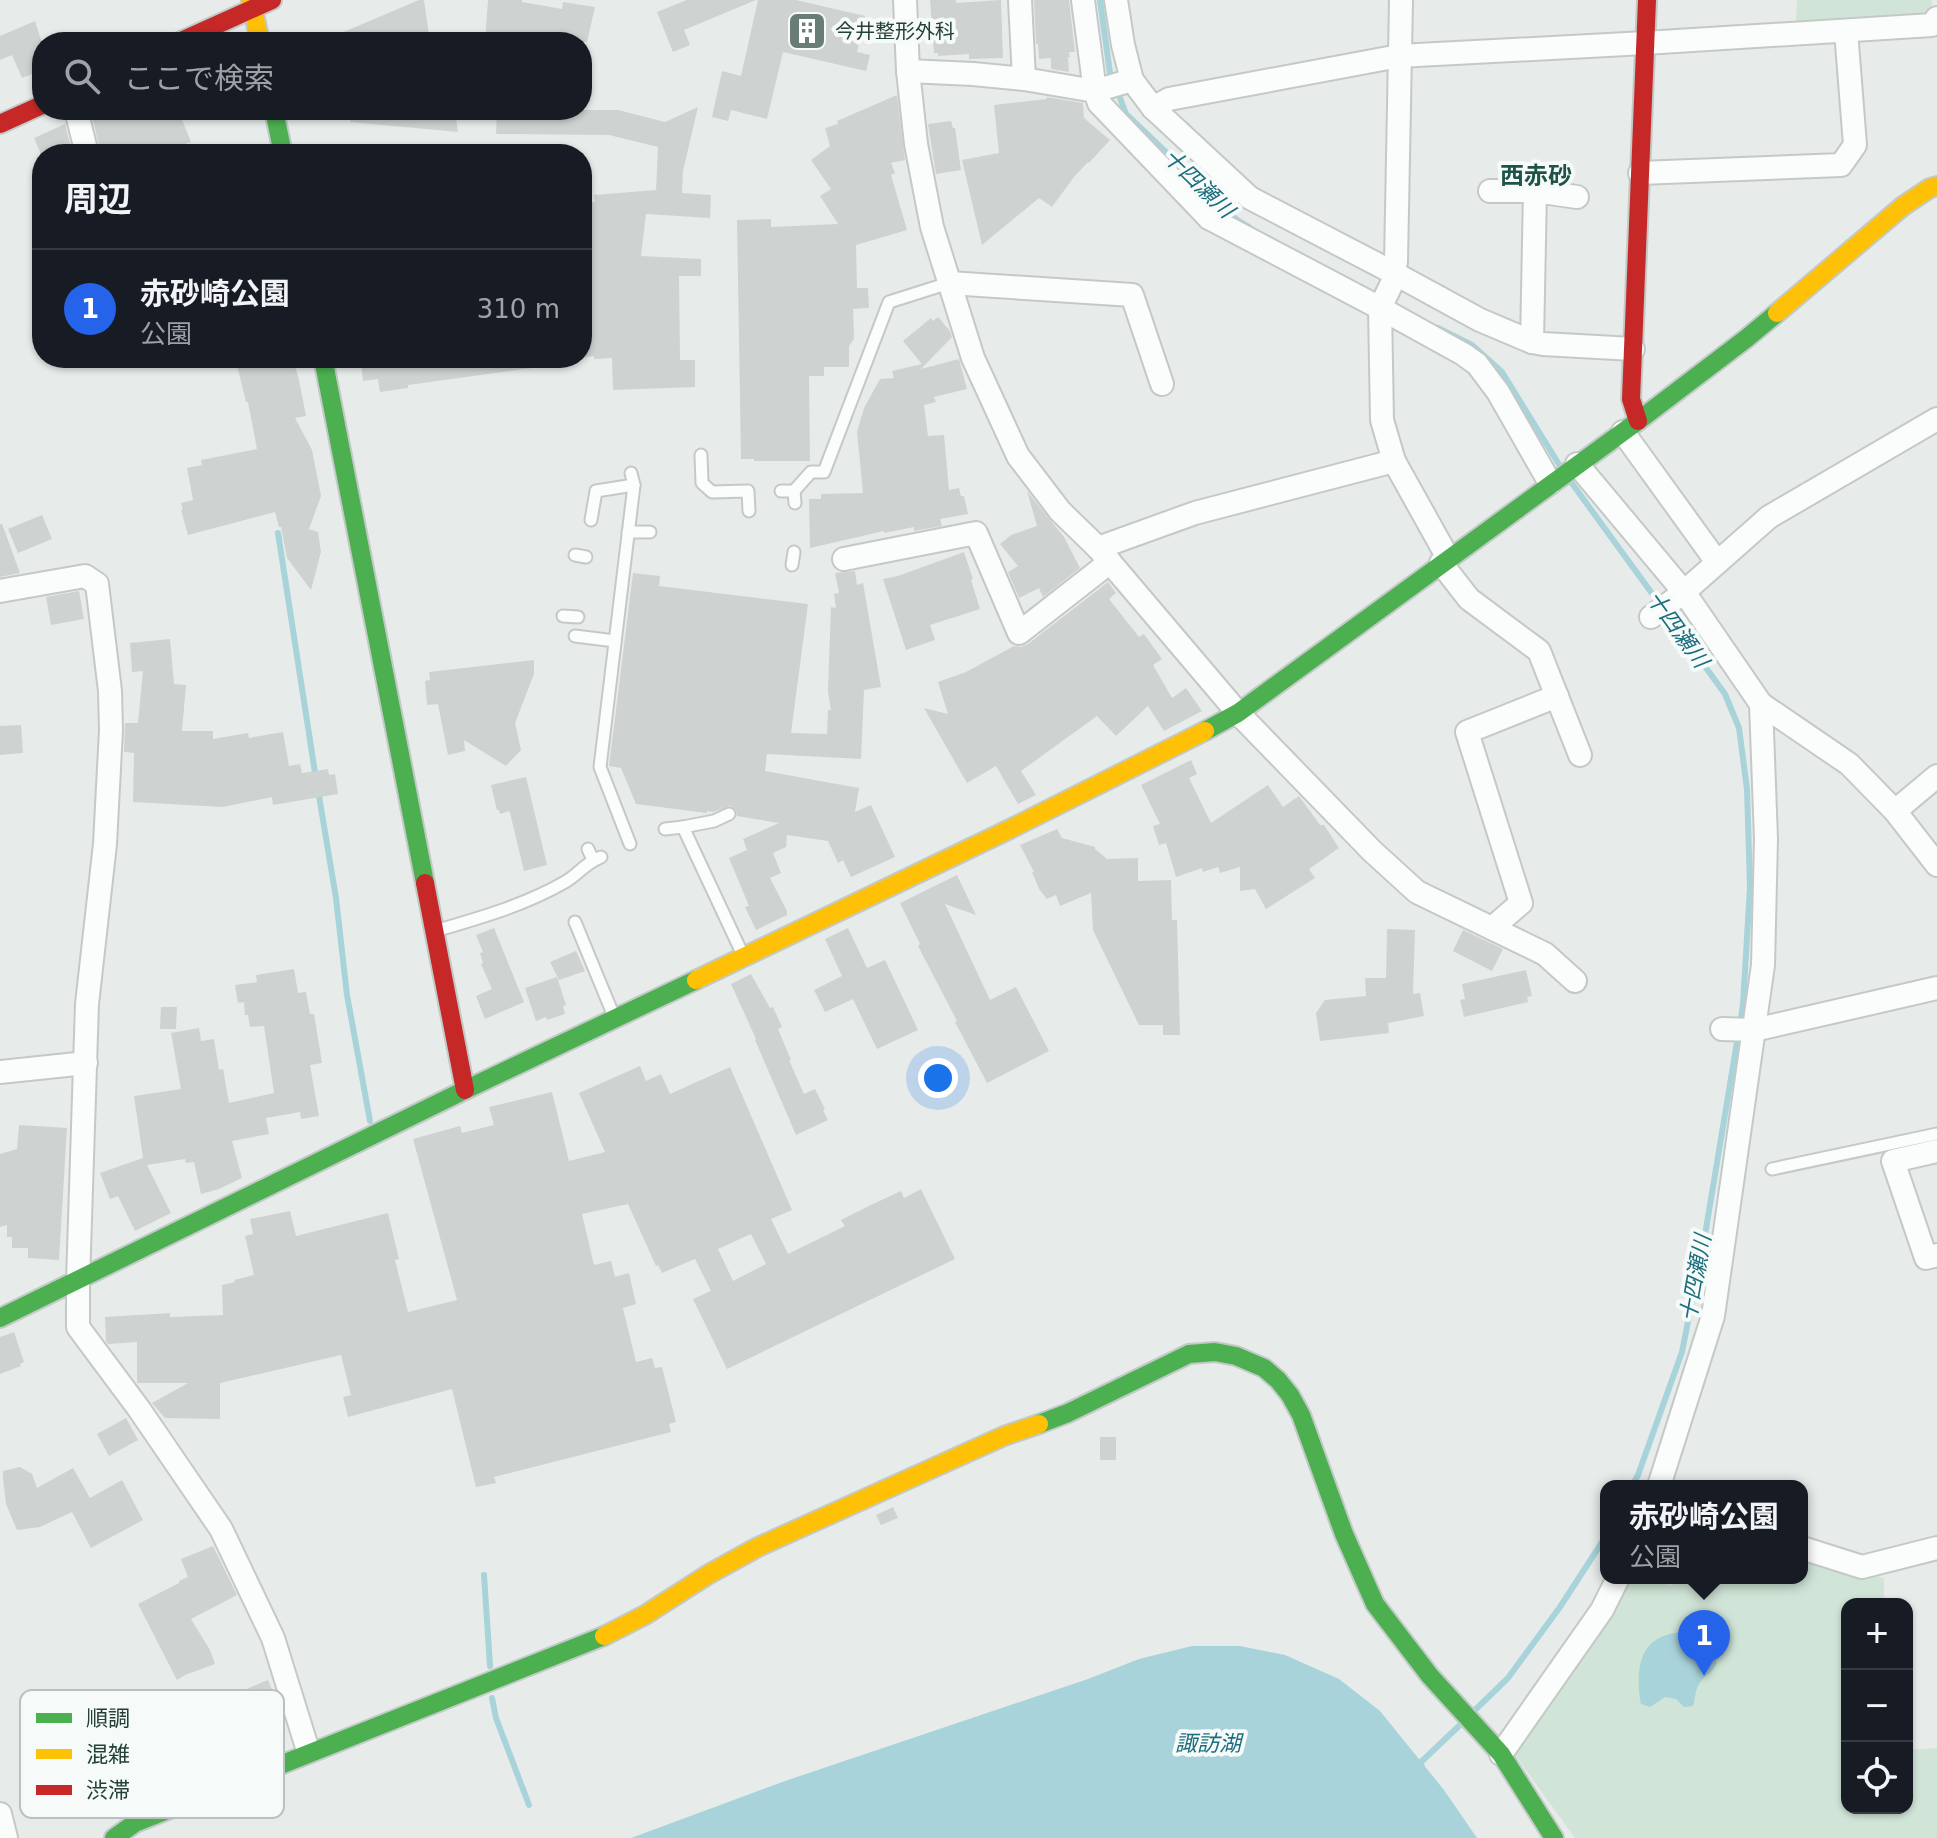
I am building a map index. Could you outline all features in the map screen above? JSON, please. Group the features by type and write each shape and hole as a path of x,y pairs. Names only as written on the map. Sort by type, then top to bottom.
{"street":[{"path":"198,32 252,4 272,0"},
{"path":"905,0 908,71 916,144 932,227 973,358 1018,456 1060,511 1104,555 1238,713 1372,851 1417,892 1545,954 1575,981"},
{"path":"1020,0 1024,79"},
{"path":"1083,0 1099,103 1211,216 1381,306 1477,364 1498,392 1552,482"},
{"path":"1116,0 1129,81 1235,189 1392,276 1532,342 1633,349"},
{"path":"1401,0 1396,262 1381,306 1382,420 1394,461 1444,561 1469,599 1539,651 1580,755"},
{"path":"1647,0 1630,426 1717,562"},
{"path":"252,4 258,32"},
{"path":"1153,108 1169,99 1399,56 1932,25 1937,18"},
{"path":"1640,173 1841,165 1855,145 1846,31"},
{"path":"908,71 1024,79 1099,90 1129,81"},
{"path":"0,124 32,110"},
{"path":"78,120 84,144"},
{"path":"276,120 281,144"},
{"path":"0,1318 615,1018 644,998 744,957 1008,830 1238,713 1747,338 1903,206 1937,186"},
{"path":"1211,216 1235,189"},
{"path":"1490,191 1535,191 1577,197"},
{"path":"1532,342 1535,191"},
{"path":"949,283 1132,295 1162,384"},
{"path":"325,368 465,1090"},
{"path":"1652,615 1769,517 1937,419"},
{"path":"844,559 976,533 1019,633 1104,555 1195,513 1394,461"},
{"path":"1576,465 1682,593 1761,704 1849,764 1895,811 1937,865"},
{"path":"0,591 85,576 97,584 110,691 105,844 87,1004 78,1327 139,1409 221,1529 273,1638 306,1744"},
{"path":"1492,928 1521,903 1467,732 1557,696"},
{"path":"1661,1480 1713,1316 1751,1030 1763,965 1766,839 1761,704"},
{"path":"1895,811 1937,776"},
{"path":"1724,1029 1751,1030 1937,988"},
{"path":"0,1072 86,1063"},
{"path":"1937,1151 1893,1161 1926,1258 1937,1255"},
{"path":"284,1764 601,1637 645,1615 758,1547 1004,1436 1068,1413 1189,1354 1215,1352 1250,1361 1271,1374 1290,1395 1301,1415 1344,1534 1375,1604 1403,1643 1496,1748 1554,1838"},
{"path":"1808,1550 1862,1567 1937,1548"},
{"path":"1496,1748 1602,1610 1615,1584"},
{"path":"0,1814 6,1838"},
{"path":"114,1838 148,1818"}],"lane":[{"path":"781,491 794,497 811,472 824,472 889,302 949,283"},
{"path":"701,455 702,483 712,492 748,491 749,511"},
{"path":"591,520 596,491 633,479 600,767 630,844"},
{"path":"628,532 650,532"},
{"path":"792,565 794,552"},
{"path":"563,616 578,617"},
{"path":"575,636 615,641"},
{"path":"665,829 714,821 729,814"},
{"path":"683,827 744,957"},
{"path":"434,931 495,914 567,881 594,855"},
{"path":"575,922 615,1018"},
{"path":"1772,1169 1937,1134"}],"green space":[{"path":"1797,0 1932,0 1932,14 1926,17 1796,24"},
{"path":"1808,1560 1884,1578 1884,1598 1841,1598 1841,1814 1913,1814 1913,1750 1937,1748 1937,1838 1575,1838 1512,1751 1620,1584 1808,1584"}],"water":[{"path":"1683,1632 1713,1646 1716,1655 1713,1670 1698,1686 1693,1706 1684,1707 1676,1699 1665,1697 1650,1707 1641,1704 1639,1678 1643,1655 1657,1639"},
{"name":"諏訪湖","path":"1192,1646 1240,1646 1285,1655 1339,1679 1380,1711 1444,1790 1477,1838 631,1838 785,1781 1139,1659"}],"building":[{"path":"419,0 424,0 429,32 344,32"},
{"path":"488,0 522,0 562,9 563,2 595,7 589,32 486,32"},
{"path":"687,0 756,0 684,30 690,45 673,52 657,12"},
{"name":"今井整形外科","path":"758,0 796,0 865,16 857,52 870,55 866,71 783,52 767,119 731,110 728,121 712,117 722,71 741,76"},
{"path":"930,0 956,0 956,3 1001,0 1003,58 969,59 969,54 938,56 934,53"},
{"path":"1034,0 1069,0 1075,52 1069,52 1069,72 1051,69 1051,58 1039,59"},
{"path":"35,21 38,32 32,32 32,74 22,78 12,55 0,60 0,36"},
{"path":"897,95 905,160 891,163 895,173 891,175 907,230 856,245 857,288 868,288 869,308 853,309 854,339 849,346 849,367 824,367 824,376 809,376 810,461 741,459 737,220 771,219 771,227 838,224 820,196 831,189 811,160 830,146 825,128"},
{"path":"1046,97 1083,103 1084,118 1110,140 1074,177 1052,207 1039,198 982,245 962,160 999,153 994,105"},
{"path":"698,107 683,171 682,193 711,195 710,218 646,214 641,256 701,259 701,276 679,276 680,360 695,360 695,387 613,390 612,358 594,359 592,356 592,202 595,202 594,195 656,190 658,147 609,135 496,134 497,120 592,120 592,110 618,110 665,122"},
{"path":"93,120 182,120 191,142 185,144 99,144"},
{"path":"456,120 458,132 350,122"},
{"path":"951,121 955,128 961,170 936,174 928,124"},
{"path":"65,124 70,144 37,144 34,138"},
{"path":"938,317 952,337 921,369 959,359 967,389 934,397 936,402 924,405 928,436 944,435 949,490 959,488 968,514 940,519 942,526 914,531 914,527 884,531 810,548 809,499 821,499 821,494 863,493 857,432 864,408 880,379 894,378 892,371 922,364 903,341 931,318 933,321"},
{"path":"238,368 296,368 306,416 295,418 312,450 321,496 309,529 318,532 321,552 311,590 287,558 275,512 188,535 181,510 181,503 193,500 187,468 202,465 201,460 257,449"},
{"path":"362,368 532,368 408,385 408,388 380,392 378,379 363,381"},
{"path":"1027,491 1064,537 1080,568 1043,597 1039,588 1019,598 1008,572 1018,566 1000,544 1011,535 1037,526"},
{"path":"42,515 52,539 18,553 8,529"},
{"path":"0,524 20,573 0,577"},
{"path":"964,552 980,609 930,625 935,640 906,650 883,579"},
{"path":"855,571 857,585 863,583 881,687 864,690 861,759 767,754 765,771 859,788 855,812 871,805 895,857 851,877 843,860 838,863 828,841 787,835 786,847 773,853 781,873 770,878 787,915 756,930 729,858 747,850 743,839 779,823 737,816 736,810 730,806 707,813 636,804 621,768 609,766 633,573 660,576 659,586 808,604 791,733 827,734 828,710 831,710 828,691 831,607 836,608 834,594 839,593 835,573"},
{"path":"1108,582 1116,593 1109,599 1139,637 1144,634 1162,659 1153,665 1172,698 1186,688 1202,711 1164,731 1148,706 1116,736 1097,716 1021,771 1036,795 1018,804 996,766 967,783 924,708 948,714 938,682 966,672 1014,646 1028,644"},
{"path":"79,591 84,619 51,625 46,597"},
{"path":"170,639 174,684 186,685 182,731 213,731 213,739 248,733 249,738 283,732 289,766 300,764 302,773 328,769 329,775 335,774 338,794 273,805 272,797 223,807 133,802 134,753 124,752 125,723 138,723 143,671 132,672 130,643"},
{"path":"534,660 534,674 515,723 521,750 506,766 464,740 465,751 448,755 438,704 427,705 425,681 430,680 429,672"},
{"path":"21,725 23,753 0,755 0,726"},
{"path":"1191,760 1197,774 1189,778 1211,823 1268,785 1283,807 1299,796 1339,848 1309,869 1315,878 1266,909 1255,889 1240,891 1240,867 1220,873 1218,867 1203,872 1202,868 1176,877 1166,843 1159,845 1153,826 1160,824 1141,785"},
{"path":"526,777 547,865 524,871 510,813 500,814 497,810 491,785"},
{"path":"1057,829 1062,838 1095,847 1107,859 1138,858 1138,881 1171,880 1172,920 1177,920 1180,1035 1163,1035 1163,1025 1139,1025 1093,930 1091,893 1060,906 1056,895 1047,899 1039,889 1020,845"},
{"path":"957,875 976,915 945,904 990,1000 1016,987 1049,1051 987,1083 918,946 920,944 900,903"},
{"path":"494,928 524,1002 485,1019 476,996 492,989 481,964 480,953 483,952 476,935"},
{"path":"848,928 867,968 885,960 918,1030 877,1049 853,999 825,1012 814,990 842,976 825,939"},
{"path":"1387,929 1415,930 1413,994 1420,993 1424,1016 1388,1023 1389,1033 1320,1041 1316,1013 1325,1000 1366,996 1365,978 1386,978"},
{"path":"1463,930 1503,949 1492,971 1453,951"},
{"path":"576,951 585,971 559,980 550,962"},
{"path":"294,969 298,993 306,992 310,1014 314,1014 322,1063 310,1065 319,1116 301,1119 300,1112 266,1118 269,1134 232,1141 242,1178 219,1189 201,1194 194,1162 186,1163 185,1159 147,1165 171,1213 135,1231 118,1196 110,1199 100,1173 143,1158 134,1096 181,1089 171,1033 199,1028 201,1041 214,1039 229,1103 274,1093 264,1026 250,1027 244,1002 238,1003 235,985 257,982 256,975"},
{"path":"1526,970 1532,996 1527,997 1528,1002 1464,1017 1460,1000 1465,999 1462,984"},
{"path":"751,974 782,1027 778,1029 804,1094 815,1089 825,1109 828,1120 796,1135 731,984"},
{"path":"557,977 566,1005 563,1006 565,1014 536,1021 525,988"},
{"path":"161,1007 177,1007 176,1029 160,1029"},
{"path":"640,1066 646,1081 661,1074 670,1094 730,1067 792,1210 771,1219 788,1254 845,1226 841,1220 873,1204 901,1191 904,1198 921,1189 955,1259 727,1369 693,1299 711,1291 695,1259 662,1273 628,1204 582,1214 594,1265 611,1261 615,1277 629,1273 636,1304 623,1308 636,1362 652,1358 655,1368 662,1367 676,1422 669,1424 671,1432 494,1477 496,1483 476,1487 452,1389 348,1417 343,1397 351,1395 341,1355 220,1383 220,1419 165,1418 152,1403 188,1383 137,1383 137,1342 108,1344 106,1341 105,1317 170,1313 170,1317 223,1315 222,1285 254,1275 245,1236 253,1234 250,1219 290,1211 296,1236 388,1213 399,1259 395,1260 408,1312 457,1300 413,1139 460,1126 462,1133 494,1125 489,1107 552,1092 569,1161 605,1152 579,1093","holes":["751,1234 766,1264 733,1281 718,1249"]},
{"path":"19,1125 67,1128 59,1260 28,1258 28,1248 12,1248 12,1237 7,1237 7,1225 0,1227 0,1154 17,1149"},
{"path":"14,1332 24,1362 0,1374 0,1337"},
{"path":"126,1418 138,1440 109,1456 97,1434"},
{"path":"1100,1437 1116,1437 1116,1460 1100,1460"},
{"path":"20,1467 32,1474 37,1488 73,1468 90,1498 122,1480 143,1520 91,1548 72,1512 40,1527 17,1530 6,1504 3,1471"},
{"path":"893,1507 898,1518 881,1525 876,1515"},
{"path":"213,1546 237,1595 191,1619 215,1664 177,1680 138,1604 188,1577 181,1559"},
{"path":"268,1680 272,1690 244,1690"}],"waterway":[{"name":"十四瀬川","path":"1100,0 1112,79"},
{"name":"十四瀬川","path":"1117,90 1126,114 1237,220 1249,227"},
{"name":"十四瀬川","path":"1438,328 1472,345 1502,372 1560,466"},
{"name":"十四瀬川","path":"1571,482 1725,694 1739,728 1747,789 1750,887 1740,1025"},
{"path":"278,533 316,779"},
{"path":"318,790 336,898 347,995 370,1121"},
{"name":"十四瀬川","path":"1635,1480 1682,1352 1738,1036"},
{"name":"十四瀬川","path":"1474,1711 1508,1678 1600,1545"},
{"path":"484,1575 490,1666"},
{"path":"492,1698 496,1718 529,1805"},
{"name":"十四瀬川","path":"1422,1769 1421,1762 1460,1725"}],"traffic: fast":[{"path":"276,120 281,144"},
{"path":"1205,731 1238,713 1638,421 1777,313"},
{"path":"325,368 425,883"},
{"path":"0,1318 696,980"},
{"path":"1039,1424 1189,1354 1215,1352 1236,1356 1264,1368 1290,1395 1301,1415 1344,1534 1375,1604 1430,1676 1501,1754 1554,1838"},
{"path":"284,1764 604,1636"},
{"path":"114,1838 148,1818"}],"traffic: slow":[{"path":"251,0 258,32"},
{"path":"1777,313 1903,206 1937,186"},
{"path":"696,980 1205,731"},
{"path":"604,1636 758,1547 1004,1436 1039,1424"}],"traffic: jam":[{"path":"201,32 272,0"},
{"path":"1638,421 1631,399 1647,0"},
{"path":"0,124 32,110"},
{"path":"425,883 465,1090"}],"place":[{"name":"今井整形外科","path":"807,31"},
{"name":"赤砂崎公園","path":"1704,1676"}],"district":[{"name":"西赤砂","path":"1536,176"}]}
